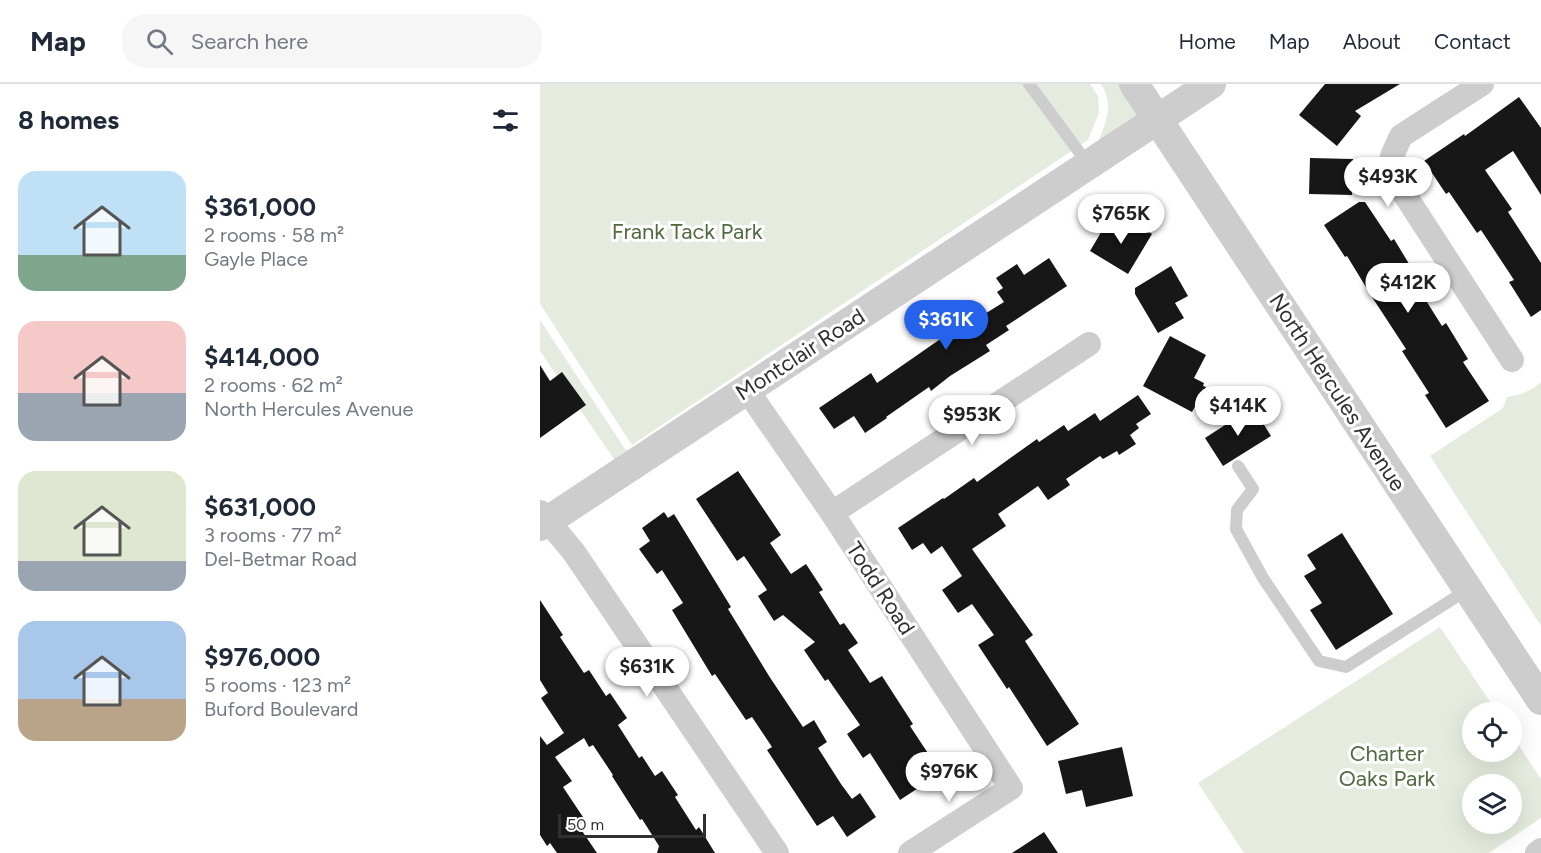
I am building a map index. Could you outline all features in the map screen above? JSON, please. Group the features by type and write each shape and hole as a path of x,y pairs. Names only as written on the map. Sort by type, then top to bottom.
{"street":[{"name":"North Hercules Avenue","path":"1134,84 1541,700"},
{"name":"Montclair Road","path":"542,520 747,390 1211,84"},
{"path":"1482,84 1401,136 1392,156 1394,178 1512,360"},
{"path":"832,513 1089,344"},
{"name":"Todd Road","path":"747,390 832,513 1011,788 910,853"},
{"path":"542,520 573,551 777,853"},
{"path":"1537,853 1541,850"}],"lane":[{"path":"1029,84 1088,164"},
{"path":"1238,466 1253,489 1237,510 1236,529 1263,578 1319,661 1346,667 1467,590"}],"green space":[{"name":"Frank Tack Park","path":"540,84 1090,84 1098,96 1099,113 1088,140 632,445 540,304"},
{"path":"1101,84 1122,84 1143,114 1097,145 1108,107"},
{"path":"540,320 625,449 632,451 616,462 540,351"},
{"path":"1541,382 1541,626 1430,456 1503,408 1507,397 1525,392"},
{"name":"Charter Oaks Park","path":"1440,627 1490,702 1462,702 1462,762 1522,762 1522,750 1541,779 1541,818 1522,831 1522,774 1462,774 1462,834 1517,834 1489,853 1244,853 1198,783"}],"building":[{"path":"1325,84 1400,84 1355,111 1361,116 1337,146 1299,115"},
{"path":"1519,97 1541,128 1541,195 1513,151 1485,170 1512,209 1508,212 1541,263 1541,310 1531,317 1509,282 1514,280 1481,230 1477,233 1449,192 1446,194 1424,161 1464,134 1465,136"},
{"path":"1310,158 1353,159 1352,195 1309,194"},
{"path":"1359,202 1365,202 1391,241 1394,239 1414,272 1410,275 1442,326 1446,323 1468,359 1463,362 1489,401 1446,428 1425,395 1429,393 1402,351 1406,349 1347,256 1345,257 1324,225"},
{"path":"1126,219 1152,234 1128,274 1090,251 1106,224 1118,232"},
{"path":"1049,258 1067,286 1006,326 1009,330 986,345 990,351 931,391 929,387 865,433 854,416 834,429 819,408 871,373 877,383 949,333 944,326 969,311 974,310 983,315 1004,302 997,292 1003,288 996,278 1017,264 1024,275"},
{"path":"1171,266 1188,296 1175,303 1184,318 1158,333 1135,294 1135,288"},
{"path":"1170,336 1206,355 1194,378 1204,383 1203,386 1206,387 1192,412 1143,386"},
{"path":"540,365 550,381 562,372 586,405 540,438"},
{"path":"1138,395 1151,414 1136,424 1139,428 1130,435 1136,444 1119,455 1117,451 1103,459 1100,456 1066,479 1070,485 1048,500 1038,486 998,514 1006,526 972,549 1033,635 1025,641 1079,724 1047,746 1009,687 1007,689 978,645 994,635 972,604 958,613 942,590 962,576 942,546 931,554 923,543 912,550 898,528 974,478 977,482 1037,439 1039,442 1064,425 1068,431 1095,413 1100,421"},
{"path":"1253,407 1271,436 1223,466 1205,438"},
{"path":"738,471 781,535 770,543 791,574 806,564 823,590 819,592 840,625 844,623 858,643 848,650 870,683 882,676 913,724 910,726 941,773 900,800 870,753 863,758 847,734 860,725 828,679 825,681 804,650 815,642 783,615 774,621 758,596 767,590 744,556 737,561 696,499"},
{"path":"664,512 668,518 674,514 731,607 728,609 803,727 814,720 827,742 818,748 841,784 852,799 860,793 876,817 847,837 833,816 817,826 767,750 772,747 752,717 746,720 715,674 712,676 672,610 683,603 662,570 657,574 639,549 650,541 642,528"},
{"path":"1342,533 1393,614 1336,650 1310,610 1322,603 1304,576 1316,569 1307,555"},
{"path":"540,600 563,635 560,637 584,673 589,670 606,696 610,693 627,718 618,725 639,758 642,756 655,776 662,771 678,795 675,797 696,830 699,827 715,853 657,853 659,846 642,819 640,820 593,745 589,747 584,738 555,757 572,781 563,787 585,820 578,825 597,853 557,853 550,843 547,846 540,835 540,736 547,745 564,733 541,698 548,693 540,680"},
{"path":"1122,747 1133,796 1086,807 1082,790 1066,794 1058,761"},
{"path":"1044,832 1058,853 1012,853"}]}
